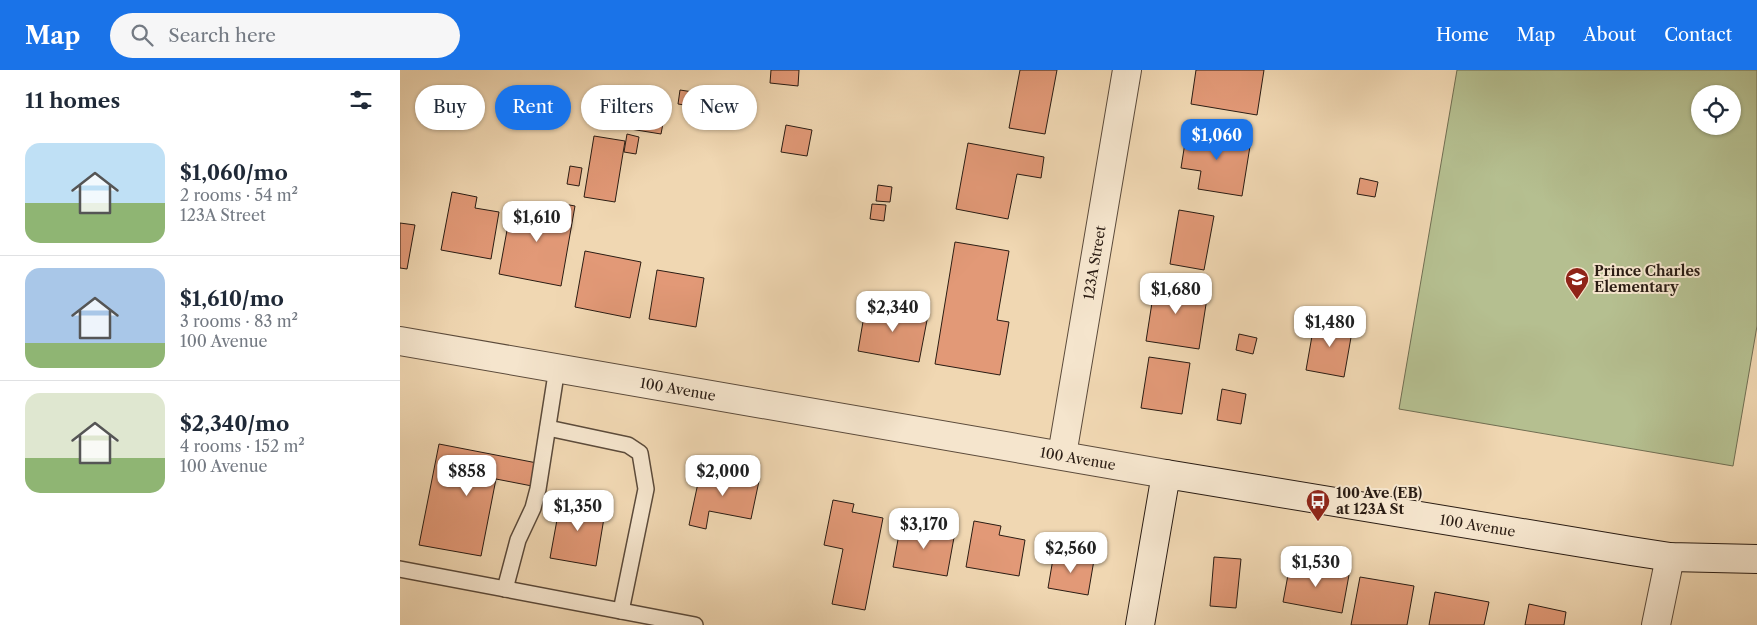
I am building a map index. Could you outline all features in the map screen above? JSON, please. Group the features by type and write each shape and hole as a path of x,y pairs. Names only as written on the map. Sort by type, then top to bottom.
{"street":[{"name":"123A Street","path":"1062,455 1127,70"},
{"name":"100 Avenue","path":"400,340 1166,474 1670,557 1757,559"},
{"path":"1140,625 1166,474"},
{"path":"1656,625 1670,557"}],"lane":[{"path":"505,589 518,540 533,508 557,368"},
{"path":"548,428 628,445 640,453 646,489 621,611"},
{"path":"400,569 695,625"}],"green space":[{"name":"Prince Charles Elementary","path":"1457,70 1757,70 1757,326 1733,466 1399,409"}],"building":[{"path":"771,70 799,70 798,86 770,83"},
{"path":"1020,70 1057,70 1045,134 1009,128"},
{"path":"1196,70 1264,70 1257,115 1191,104"},
{"path":"680,90 682,90 682,105 678,104"},
{"path":"786,125 812,130 807,156 781,152"},
{"path":"636,130 662,130 661,134"},
{"path":"1187,130 1251,140 1242,196 1198,189 1201,171 1181,168"},
{"path":"627,134 639,137 636,154 624,152"},
{"path":"594,136 625,141 615,202 584,197"},
{"path":"968,143 1044,157 1041,178 1017,174 1008,219 956,209"},
{"path":"570,166 582,168 579,186 567,184"},
{"path":"1360,178 1378,182 1375,197 1357,194"},
{"path":"878,185 892,187 890,202 876,201"},
{"path":"452,192 477,197 475,208 499,212 491,259 441,250"},
{"path":"553,202 575,206 561,286 499,274 512,203 551,210"},
{"path":"872,204 886,205 884,221 870,219"},
{"path":"1179,210 1214,216 1204,270 1170,264"},
{"path":"400,223 415,225 407,269 400,268"},
{"path":"955,242 1009,251 997,320 1009,322 1000,375 935,364"},
{"path":"585,251 641,262 630,318 575,307"},
{"path":"657,270 704,278 696,327 649,319"},
{"path":"1156,277 1193,283 1191,295 1207,298 1199,349 1146,341"},
{"path":"866,304 928,315 919,362 858,351"},
{"path":"1315,319 1353,326 1344,377 1306,370"},
{"path":"1239,334 1257,338 1253,354 1236,350"},
{"path":"1149,357 1190,363 1182,414 1141,408"},
{"path":"1222,389 1246,394 1241,424 1217,420"},
{"path":"439,444 537,463 532,486 496,479 481,556 419,545"},
{"path":"701,469 759,481 751,519 709,511 706,529 689,525"},
{"path":"561,498 606,506 596,566 550,558"},
{"path":"833,500 854,504 852,512 883,518 865,610 832,604 843,549 824,545"},
{"path":"974,521 1001,526 999,535 1025,540 1019,576 966,567"},
{"path":"901,523 955,532 947,576 893,567"},
{"path":"1054,553 1094,560 1088,595 1048,588"},
{"path":"1214,557 1241,559 1236,608 1210,606"},
{"path":"1290,564 1349,575 1342,613 1283,602"},
{"path":"1360,577 1414,586 1407,625 1351,625"},
{"path":"1435,592 1489,602 1484,625 1429,625"},
{"path":"1529,604 1566,612 1564,625 1525,625"}],"place":[{"name":"Prince Charles Elementary","path":"1577,300"},
{"name":"100 Ave (EB) at 123A St","path":"1318,522"}]}
